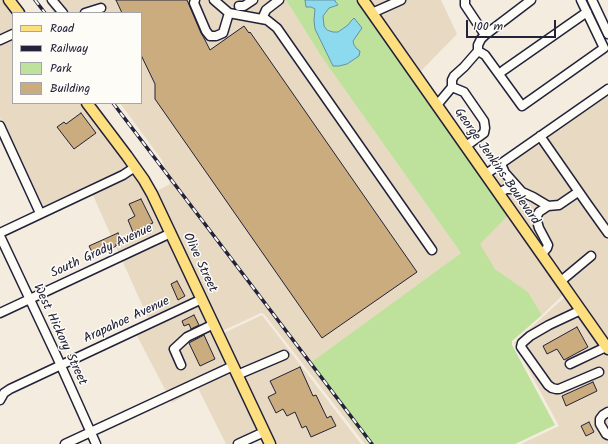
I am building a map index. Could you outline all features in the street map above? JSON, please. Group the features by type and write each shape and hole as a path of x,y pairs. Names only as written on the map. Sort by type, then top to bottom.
{"main road":[{"path":"9,0 18,12"},
{"name":"George Jenkins Boulevard","path":"363,0 608,347"},
{"name":"Olive Street","path":"88,104 144,180 152,194 270,444"}],"street":[{"path":"52,0 62,12"},
{"path":"195,0 194,3 210,36 216,36 223,33 239,3 244,6 253,0"},
{"path":"214,0 232,14 268,20 277,28 432,250"},
{"path":"262,20 266,10 279,0"},
{"path":"372,13 390,2 401,0"},
{"path":"465,0 465,5 486,34"},
{"path":"437,105 452,87 452,80 454,76 478,51 478,45 481,39 531,0"},
{"path":"478,51 484,55 522,106 604,48 581,0"},
{"path":"592,0 608,34"},
{"path":"88,12 101,8"},
{"path":"499,74 587,12"},
{"path":"0,40 12,34"},
{"path":"452,87 464,92 484,121 484,133 466,146"},
{"path":"486,174 608,89"},
{"path":"0,126 40,213"},
{"path":"540,136 608,233"},
{"path":"501,164 505,173 522,192"},
{"path":"0,233 135,168"},
{"path":"499,193 506,189 513,189 533,197 548,206"},
{"path":"542,254 548,245 539,228 537,216 539,212 548,206 559,205 578,192"},
{"name":"South Grady Avenue","path":"0,313 171,233"},
{"name":"West Hickory Street","path":"0,236 96,444"},
{"path":"561,282 591,256"},
{"name":"Arapahoe Avenue","path":"0,400 10,389 202,299"},
{"path":"581,310 530,336 522,343 521,347 548,385 552,388 559,389 599,372"},
{"path":"181,365 174,349 187,337 214,324"},
{"path":"570,364 608,347"},
{"path":"65,444 235,370 284,355"},
{"path":"608,412 600,419 600,424 608,435"},
{"path":"238,444 264,432"}],"shaded area":[{"path":"0,0 2,0 12,13 12,30 0,36"},
{"path":"45,0 286,0 323,59 461,253 310,364 369,444 365,444 264,314 261,313 222,331 155,192 170,184 162,160 121,104 142,104 142,12 53,12"},
{"path":"367,0 441,0 457,34 419,73"},
{"path":"12,37 12,104 81,104 129,167 42,209 0,118 0,43"},
{"path":"608,93 608,227 545,137"},
{"path":"539,141 608,239 608,342 493,178 521,153"},
{"path":"133,172 145,188 167,232 119,254 93,195 40,220 39,218"},
{"path":"486,183 564,294 542,315 528,292 495,269 479,244 507,215"},
{"path":"169,238 198,298 149,320 122,260"},
{"path":"566,296 608,356 608,444 521,444 559,426 514,343"},
{"path":"200,304 228,364 167,393 136,334"},
{"path":"262,315 361,444 275,444 224,333"},
{"path":"231,370 260,431 231,444 226,444 198,388 172,403 170,399"}],"green space":[{"path":"286,0 305,0 306,7 315,9 315,29 333,66 339,66 347,64 357,49 353,41 356,36 351,21 343,29 338,32 333,32 324,26 322,16 329,8 338,5 335,0 356,0 413,78 508,215 480,244 495,269 528,292 542,315 512,341 512,345 555,425 515,444 369,444 309,364 461,253 323,59"}],"water":[{"path":"305,0 335,0 338,5 329,8 323,16 324,26 327,30 338,32 348,25 354,18 362,28 353,41 354,45 360,51 359,56 347,64 333,66 315,29 315,9 306,7"}],"building":[{"path":"116,0 187,0 210,50 244,26 249,33 250,32 417,272 322,338 155,99 155,84 142,57 142,12 122,12"},
{"path":"81,113 96,133 74,149 57,127 64,122 66,124"},
{"path":"141,199 153,223 133,232 128,220 135,216 129,204"},
{"path":"118,233 121,240 116,244 116,246 99,252 100,254 94,256 89,246"},
{"path":"177,281 185,296 178,300 171,284"},
{"path":"194,315 199,325 191,329 189,324 184,326 182,321"},
{"path":"577,327 588,347 564,360 557,349 547,354 543,346"},
{"path":"204,335 215,359 200,366 189,343"},
{"path":"300,367 313,396 316,395 327,418 331,416 336,426 311,437 306,426 302,428 295,412 287,416 283,409 276,413 268,397 276,393 270,381"},
{"path":"593,382 597,391 566,406 562,396"},
{"path":"589,422 594,432 586,436 581,426"}],"railway":[{"path":"35,0 44,12"},
{"path":"114,104 372,444"}]}
